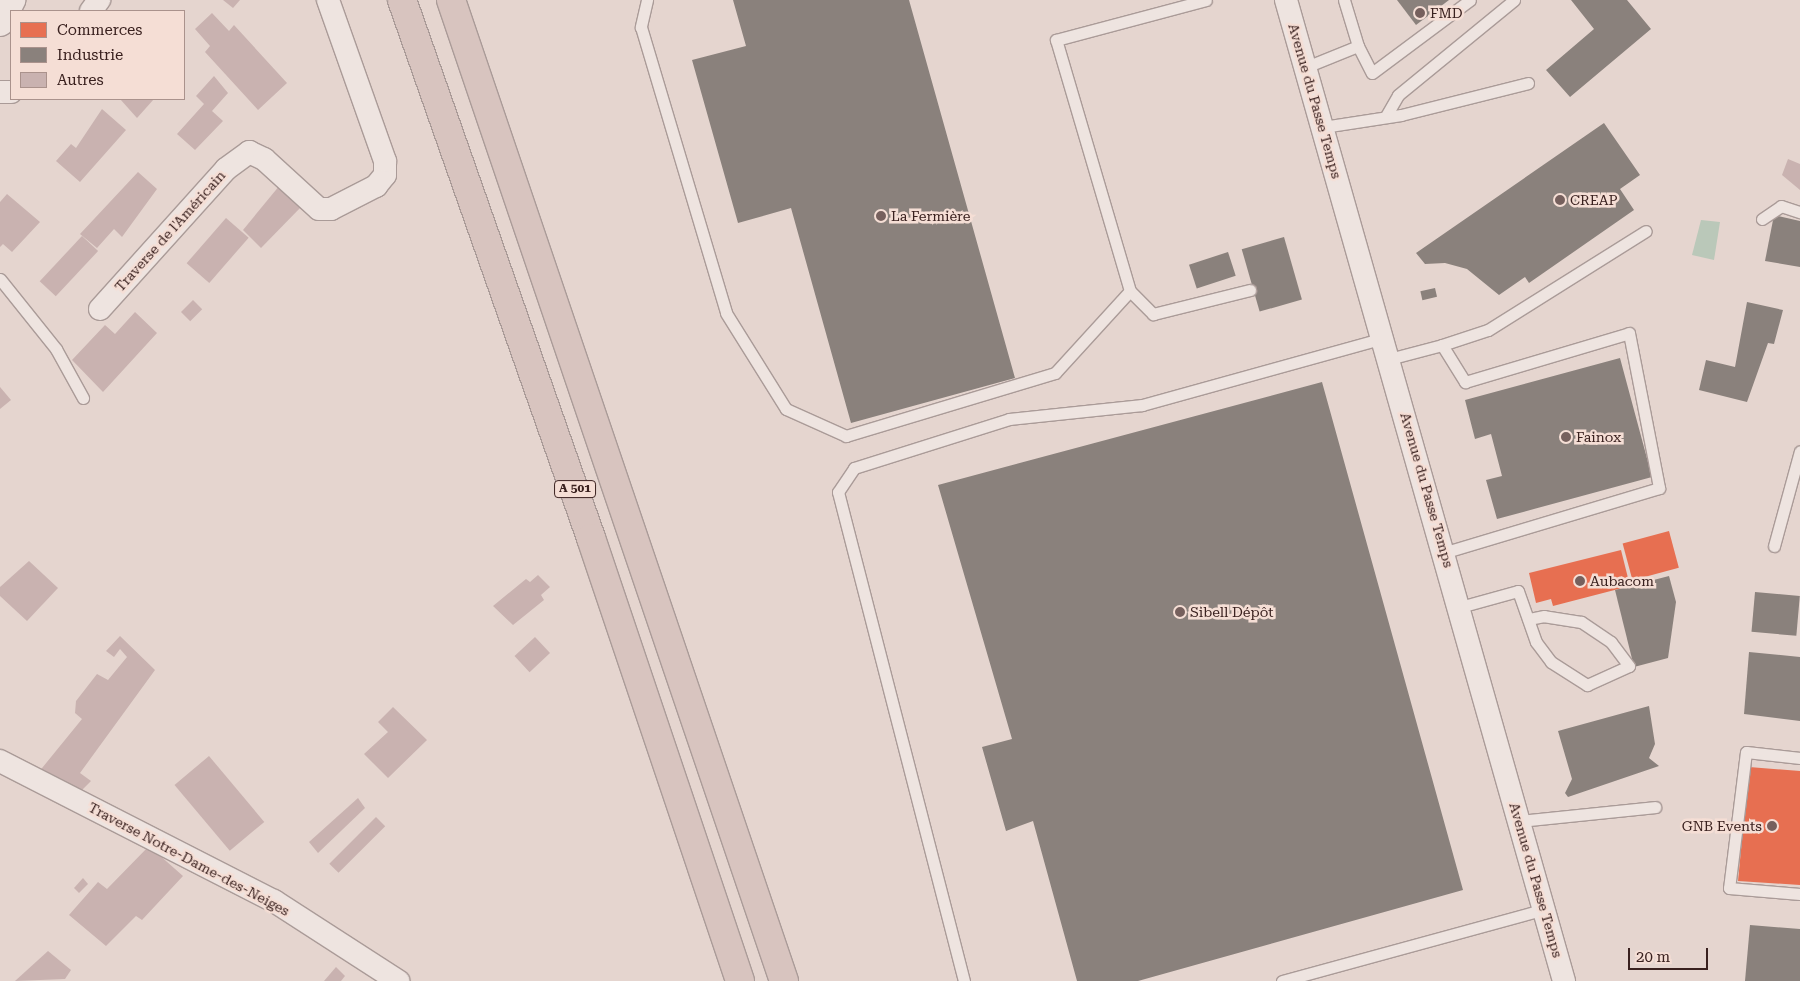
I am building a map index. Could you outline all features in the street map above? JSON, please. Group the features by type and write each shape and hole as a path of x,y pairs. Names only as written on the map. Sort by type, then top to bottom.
{"highway":[{"name":"A 501","path":"402,0 595,548 740,981"},
{"name":"A 501","path":"451,0 784,981"}],"street":[{"path":"0,22 11,0"},
{"name":"Traverse de l'Américain","path":"100,309 226,169 249,152 264,159 319,209 330,209 376,186 385,175 385,161 328,0"},
{"name":"Avenue du Passe Temps","path":"1286,0 1445,552 1564,981"},
{"name":"Traverse Notre-Dame-des-Neiges","path":"0,761 274,901 398,981"}],"lane":[{"path":"647,0 641,27 726,313 786,409 846,436 1055,374 1130,291"},
{"path":"1206,0 1056,40 1130,291 1153,314 1250,290"},
{"path":"1344,0 1358,46 1372,73 1470,0"},
{"path":"1386,116 1398,95 1514,0"},
{"path":"1306,68 1358,46"},
{"path":"1323,127 1386,116 1528,83"},
{"path":"1762,220 1781,206 1800,212"},
{"path":"964,981 838,492 854,468 1009,419 1142,405 1386,348 1442,345 1488,330 1646,231"},
{"path":"0,279 56,349 83,398"},
{"path":"1442,345 1465,382 1629,333 1659,488 1445,552"},
{"path":"1774,546 1800,451"},
{"path":"1460,607 1518,591 1528,619 1551,662 1587,685 1629,666 1611,642 1581,622 1544,616 1528,619"},
{"path":"1800,758 1746,752 1729,888 1800,894"},
{"path":"1520,821 1655,807"},
{"path":"1282,981 1302,978 1545,909"}],"shaded area":[{"path":"1701,220 1720,222 1714,260 1692,255"}],"building: Commerces":[{"path":"1669,531 1679,568 1632,580 1623,543"},
{"name":"Aubacom","path":"1621,550 1630,586 1553,606 1551,599 1536,603 1529,573"},
{"name":"GNB Events","path":"1749,767 1800,771 1800,885 1738,881"}],"building: Industrie":[{"name":"La Fermière","path":"733,0 909,0 1015,378 851,423 791,208 738,223 692,60 746,46"},
{"name":"FMD","path":"1397,0 1449,0 1416,25"},
{"path":"1571,0 1627,0 1651,29 1570,97 1546,70 1594,29"},
{"name":"CREAP","path":"1604,123 1640,175 1620,189 1634,210 1529,283 1525,277 1499,295 1467,269 1445,263 1425,264 1416,253"},
{"path":"1774,215 1800,221 1800,267 1765,261"},
{"path":"1284,237 1302,299 1260,312 1242,249"},
{"path":"1228,252 1236,276 1197,288 1189,265"},
{"path":"1435,288 1437,297 1422,300 1420,291"},
{"path":"1747,302 1783,310 1774,344 1768,343 1747,402 1699,390 1706,360 1735,367"},
{"name":"Fainox","path":"1620,358 1652,477 1497,519 1486,480 1502,476 1491,434 1475,439 1465,400"},
{"name":"Sibell Dépôt","path":"1322,382 1463,890 1138,981 1077,981 1033,821 1006,831 982,747 1012,739 938,485"},
{"path":"1669,576 1676,602 1668,658 1634,667 1615,590"},
{"path":"1755,592 1800,596 1796,636 1752,632"},
{"path":"1749,652 1800,657 1800,721 1744,714"},
{"path":"1649,706 1655,744 1649,758 1659,766 1568,797 1565,793 1572,779 1558,731"},
{"path":"1750,925 1800,929 1800,981 1745,981"}],"building: Autres":[{"path":"223,0 240,0 233,8"},
{"path":"212,13 229,31 234,25 287,83 258,110 205,52 210,46 195,29"},
{"path":"214,76 228,93 212,111 223,121 195,150 177,134 204,104 196,96"},
{"path":"121,100 153,100 137,118"},
{"path":"102,109 126,130 80,182 56,161 71,144 76,148"},
{"path":"1788,159 1800,164 1800,190 1782,175"},
{"path":"138,172 157,189 122,237 114,229 97,248 80,234"},
{"path":"280,185 302,206 261,248 243,230"},
{"path":"7,194 40,222 12,252 3,244 0,247 0,202"},
{"path":"226,218 249,238 209,283 187,263"},
{"path":"82,236 98,251 56,296 40,281"},
{"path":"193,300 202,309 190,321 181,312"},
{"path":"135,312 157,333 103,392 72,360 105,325 115,334"},
{"path":"0,387 11,400 0,409"},
{"path":"29,561 58,588 27,621 0,596 0,587"},
{"path":"538,575 550,587 541,595 544,600 513,625 493,606 526,579 530,582"},
{"path":"120,636 155,670 80,773 91,781 80,792 70,784 66,790 38,773 82,719 75,713 76,701 97,674 108,680 127,657 120,649 114,657 106,651"},
{"path":"535,637 550,653 530,672 515,656"},
{"path":"393,707 427,740 388,778 364,754 388,732 378,722"},
{"path":"209,756 264,822 230,851 175,785"},
{"path":"358,798 365,808 318,853 309,842"},
{"path":"376,817 385,826 339,873 329,864"},
{"path":"149,846 183,876 142,920 136,916 106,946 69,915 98,882 107,889"},
{"path":"83,878 88,884 79,893 74,888"},
{"path":"48,951 71,970 65,979 15,981"},
{"path":"336,967 345,976 341,981 324,981"}],"place":[{"name":"FMD","path":"1420,13"},
{"name":"CREAP","path":"1560,200"},
{"name":"La Fermière","path":"881,216"},
{"name":"Fainox","path":"1566,437"},
{"name":"Aubacom","path":"1580,581"},
{"name":"Sibell Dépôt","path":"1180,612"},
{"name":"GNB Events","path":"1772,826"}]}
